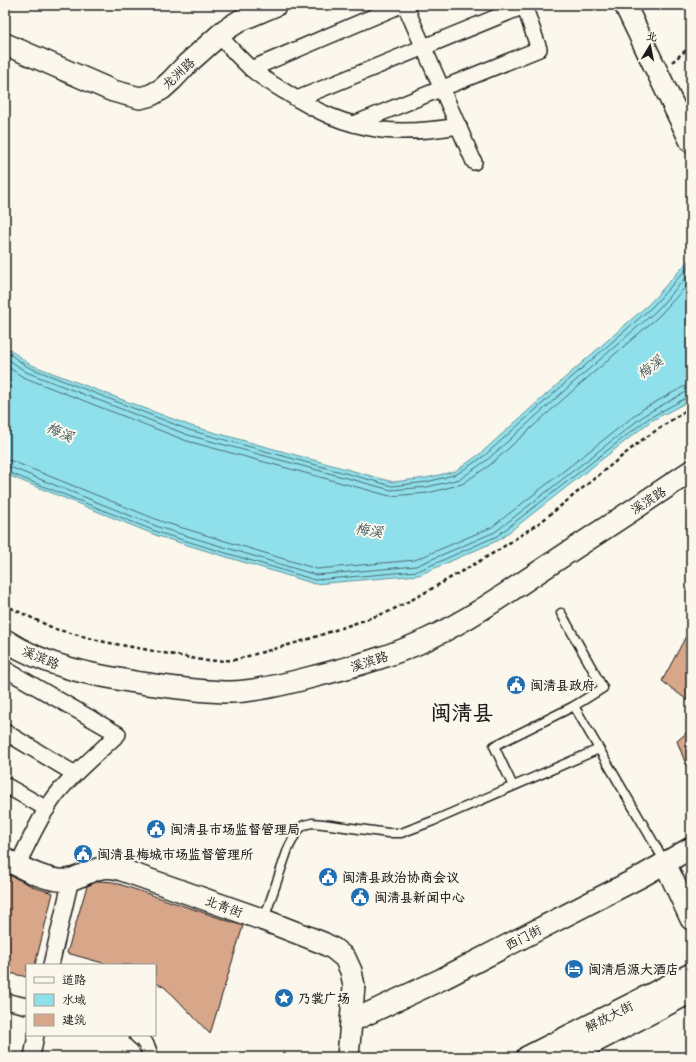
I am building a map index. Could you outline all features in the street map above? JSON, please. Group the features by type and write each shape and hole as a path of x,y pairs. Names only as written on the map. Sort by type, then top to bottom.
{"street":[{"name":"龙洲路","path":"5,44 113,91 140,98 151,95 162,89 225,30 241,20 276,5"},
{"path":"252,69 401,5"},
{"path":"405,5 474,162"},
{"path":"297,99 424,48 524,5 539,49 354,124"},
{"path":"625,5 691,142"},
{"path":"219,35 238,57 256,73 297,99 330,117 384,130 436,130 459,126"},
{"name":"溪滨路","path":"5,640 48,662 69,669 113,678 177,688 231,692 280,685 329,673 392,654 431,638 496,600 691,471"},
{"path":"5,668 118,734 75,774 56,796 11,862"},
{"path":"5,732 75,774"},
{"path":"5,785 47,809"},
{"name":"西门街","path":"352,1021 442,979 691,848"},
{"name":"北青街","path":"11,862 49,878 61,881 109,866 264,920 323,943 334,949 344,958 351,970 354,986 348,1057"},
{"path":"665,863 691,919"},
{"path":"51,964 71,879"},
{"name":"解放大街","path":"527,1057 691,974"},
{"name":"解放大街","path":"566,1057 691,992"},
{"path":"5,1001 26,1006"},
{"path":"32,1057 36,1036"},
{"path":"138,1036 146,1043 150,1050 150,1057"}],"lane":[{"path":"513,786 494,746 574,706 603,688 561,613"},
{"path":"574,706 665,863"},
{"path":"264,920 292,838 304,825 317,823 388,833 401,833 433,821 599,749"}],"path":[{"path":"658,74 691,46"},
{"path":"5,603 11,608 55,629 105,642 207,661 234,660 306,640 388,612 419,596 496,551 542,521 642,440 691,407"}],"water":[{"name":"梅溪","path":"691,258 691,400 651,421 499,540 419,575 315,584 158,536 5,474 5,346 29,364 191,426 393,482 426,478 456,471 481,453 649,304"}],"building":[{"path":"691,627 691,703 662,681"},
{"path":"691,729 691,774 690,775 677,741"},
{"path":"5,873 36,888 53,893 35,964 26,964 26,977 5,972"},
{"path":"99,881 113,882 243,926 210,1034 174,996 164,987 156,983 156,964 106,964 67,953 87,886"}],"place":[{"name":"闽清县政府","path":"516,685"},
{"name":"闽清县市场监督管理局","path":"156,829"},
{"name":"闽清县梅城市场监督管理所","path":"83,854"},
{"name":"闽清县政治协商会议","path":"328,877"},
{"name":"闽清县新闻中心","path":"360,897"},
{"name":"闽清启源大酒店","path":"574,969"},
{"name":"乃裳广场","path":"284,998"}],"district":[{"name":"闽清县","path":"462,713"}]}
